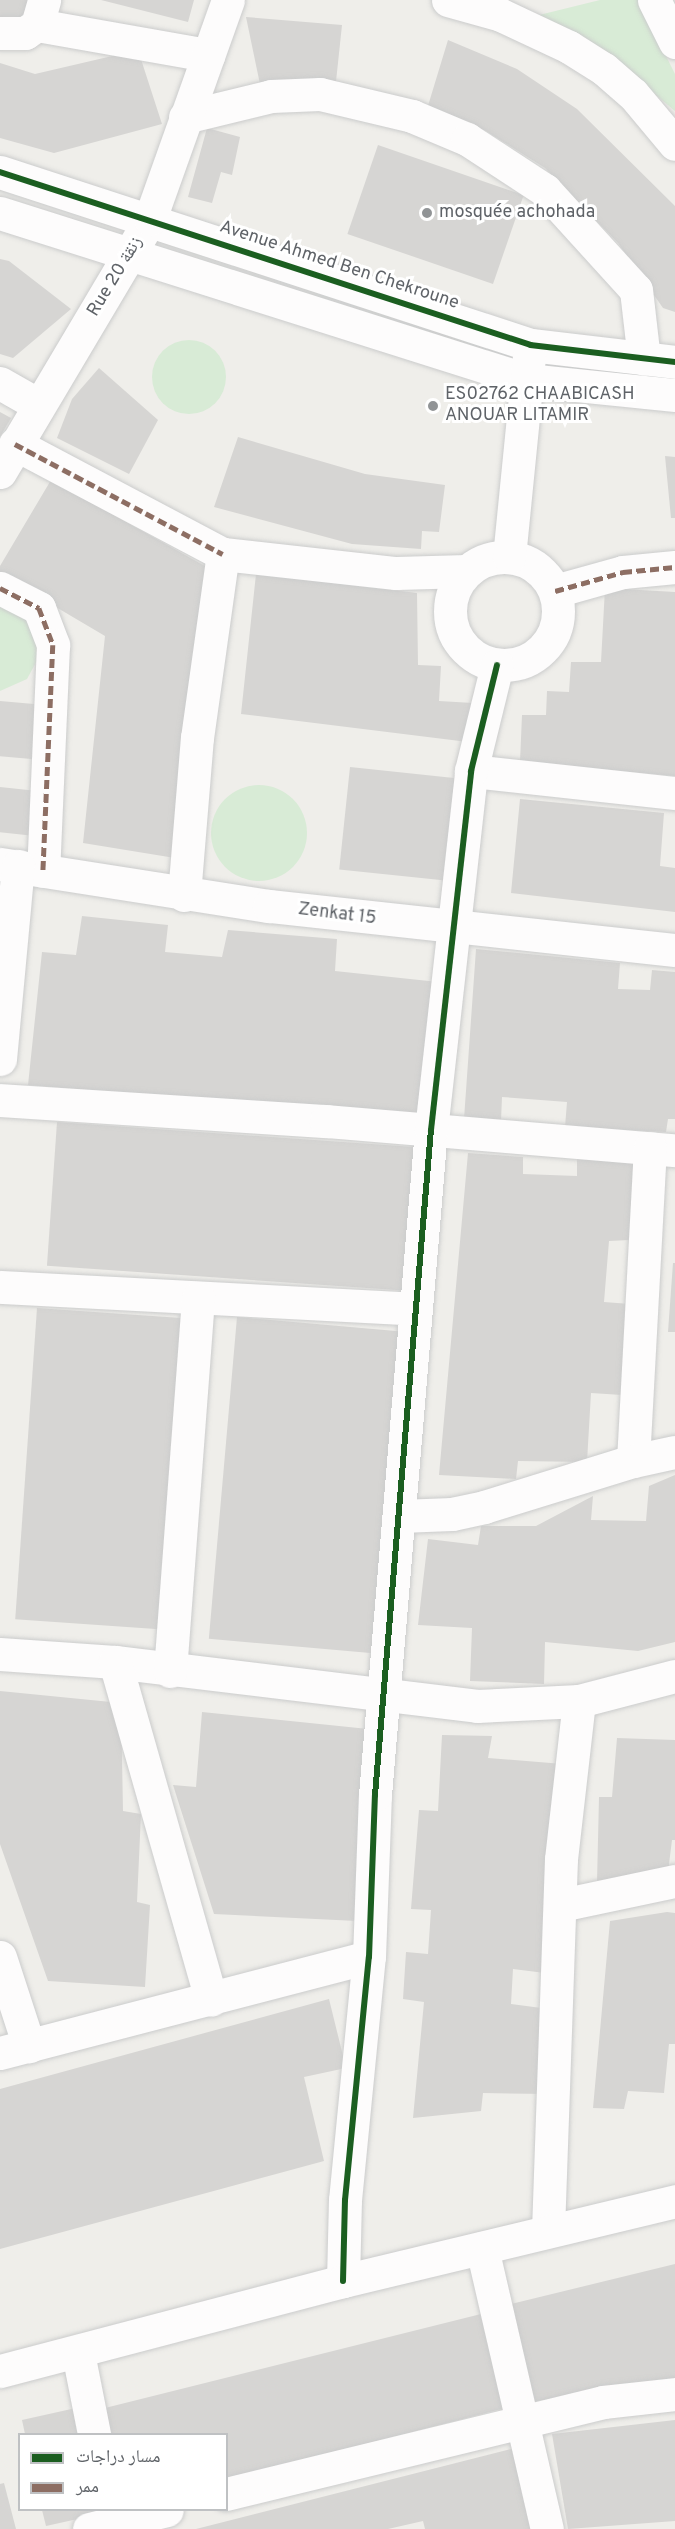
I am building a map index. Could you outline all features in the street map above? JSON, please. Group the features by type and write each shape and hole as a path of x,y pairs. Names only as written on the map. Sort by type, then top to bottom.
{"street":[{"name":"Rue 20 زنقة","path":"0,472 37,404 132,254 150,219 228,0"},
{"path":"654,0 675,42"},
{"path":"480,3 569,47 604,69 633,94 675,144"},
{"path":"0,33 25,33 40,12 208,55"},
{"path":"185,117 271,96 320,94 412,116 467,139 545,190 636,290 660,360"},
{"name":"Avenue Ahmed Ben Chekroune","path":"0,172 531,345 660,360"},
{"path":"0,213 527,380 675,395"},
{"path":"509,557 531,345"},
{"path":"0,383 37,404"},
{"path":"15,444 224,554 396,573 467,571 494,557 509,557 528,562 544,574 555,591 558,619 547,645 525,662 497,665 469,654 452,628 451,597 467,571"},
{"path":"184,895 197,738 224,554"},
{"path":"555,591 623,572 675,567"},
{"path":"0,588 39,608 52,645 20,867 0,1059"},
{"path":"343,2281 345,2200 369,1957 384,1698 430,1130 471,771 497,665"},
{"path":"471,771 675,793"},
{"name":"Zenkat 15","path":"20,867 184,895 453,929 675,950"},
{"path":"0,1100 663,1149 633,1461"},
{"path":"0,1287 415,1309"},
{"path":"170,1671 198,1298"},
{"path":"400,1516 453,1514 484,1507 633,1461 675,1452"},
{"path":"0,1654 115,1662 384,1698 477,1706 579,1701 675,1676"},
{"path":"115,1662 211,2000"},
{"path":"548,2231 564,1827 579,1701"},
{"path":"561,1905 675,1881"},
{"path":"0,1957 14,2050 369,1957"},
{"path":"0,2371 78,2353 343,2281 675,2201"},
{"path":"482,2248 524,2420 547,2529"},
{"path":"78,2353 94,2433"},
{"path":"228,2494 603,2402 675,2394"},
{"path":"105,2523 161,2511"}],"green space":[{"path":"600,0 638,0 675,74 675,111 614,60 531,17"},
{"path":"189,340 203,343 215,351 223,363 226,377 223,391 215,403 203,411 189,414 175,411 163,403 155,391 152,377 155,363 163,351 175,343"},
{"path":"0,599 20,605 40,655 27,679 0,691"},
{"path":"259,785 277,789 293,799 303,815 307,833 303,851 293,867 277,877 259,881 241,877 225,867 215,851 211,833 215,815 225,799 241,789"}],"building":[{"path":"0,0 33,0 25,27 0,19"},
{"path":"101,0 194,0 188,22"},
{"path":"246,17 342,25 335,91 261,89"},
{"path":"448,40 517,69 577,109 675,206 675,312 663,308 618,243 545,168 486,131 427,109"},
{"path":"138,50 162,124 54,153 0,138 0,63 35,74"},
{"path":"207,128 240,137 232,175 221,172 212,203 188,197"},
{"path":"378,145 524,195 493,284 347,234"},
{"path":"0,259 9,261 71,309 13,358 0,354"},
{"path":"99,368 158,420 129,474 57,438 72,399"},
{"path":"0,412 11,418 0,437"},
{"path":"238,437 365,474 445,485 439,532 422,531 421,549 352,544 214,507"},
{"path":"665,456 675,457 675,518 671,518"},
{"path":"51,480 212,570 175,858 83,843 105,636 0,574 0,566"},
{"path":"256,574 417,593 418,665 441,666 439,701 473,703 468,742 241,714"},
{"path":"605,588 675,592 675,776 520,762 522,715 546,715 547,691 569,692 571,662 601,662"},
{"path":"0,701 48,705 43,760 0,756"},
{"path":"350,767 463,779 453,881 339,869"},
{"path":"0,787 40,791 35,836 0,832"},
{"path":"520,799 664,813 660,866 675,868 675,912 511,893"},
{"path":"82,916 168,925 165,952 222,957 228,930 337,939 335,971 438,982 422,1118 28,1085 42,952 76,955"},
{"path":"476,949 620,963 618,989 650,990 652,970 675,972 675,1119 668,1119 666,1132 565,1127 567,1102 502,1097 501,1121 464,1119"},
{"path":"57,1122 414,1147 404,1291 47,1266"},
{"path":"468,1153 523,1157 523,1174 577,1176 577,1157 636,1163 629,1240 609,1241 604,1302 630,1304 622,1395 591,1393 587,1462 518,1461 516,1479 439,1475"},
{"path":"673,1263 675,1263 675,1332 668,1332"},
{"path":"37,1308 185,1318 163,1630 15,1619"},
{"path":"237,1317 401,1331 373,1653 209,1639"},
{"path":"675,1475 675,1642 638,1651 545,1642 544,1684 470,1681 472,1628 418,1625 428,1539 478,1545 481,1526 536,1526 593,1496 591,1520 646,1521 649,1486"},
{"path":"0,1691 121,1703 123,1811 141,1814 137,1902 150,1905 145,1987 48,1981 0,1844"},
{"path":"202,1712 368,1729 357,1921 214,1914 173,1785 196,1787"},
{"path":"442,1735 492,1736 488,1758 563,1764 553,1974 513,1969 511,2004 549,2009 548,2094 483,2093 481,2111 413,2118 424,2002 403,1999 406,1952 428,1954 431,1910 411,1909 419,1810 438,1811"},
{"path":"617,1738 675,1740 675,1840 672,1840 668,1872 597,1882 599,1797 612,1797"},
{"path":"667,1912 675,1913 675,2044 669,2044 664,2093 628,2091 624,2109 593,2108 610,1921"},
{"path":"329,1999 346,2068 304,2077 324,2161 0,2249 0,2089"},
{"path":"675,2264 675,2379 531,2402 507,2305"},
{"path":"489,2312 513,2406 228,2479 228,2433 107,2433 101,2409"},
{"path":"76,2408 82,2433 25,2433 22,2420"},
{"path":"675,2420 675,2521 568,2529 552,2434"},
{"path":"519,2447 538,2529 425,2529 423,2521 388,2529 196,2529"},
{"path":"4,2483 16,2529 0,2529 0,2484"},
{"path":"42,2511 99,2511 100,2514 46,2526"}],"marked path":[{"path":"15,444 223,554"},
{"path":"555,591 623,572 675,567"},
{"path":"0,588 39,608 53,645 43,871"}],"cycle path":[{"path":"0,172 531,345 675,362"},
{"path":"343,2281 345,2200 369,1957 375,1795 431,1130 471,771 497,665"}],"place":[{"name":"mosquée achohada","path":"427,213"},
{"name":"ES02762 CHAABICASH ANOUAR LITAMIR","path":"433,406"}]}
